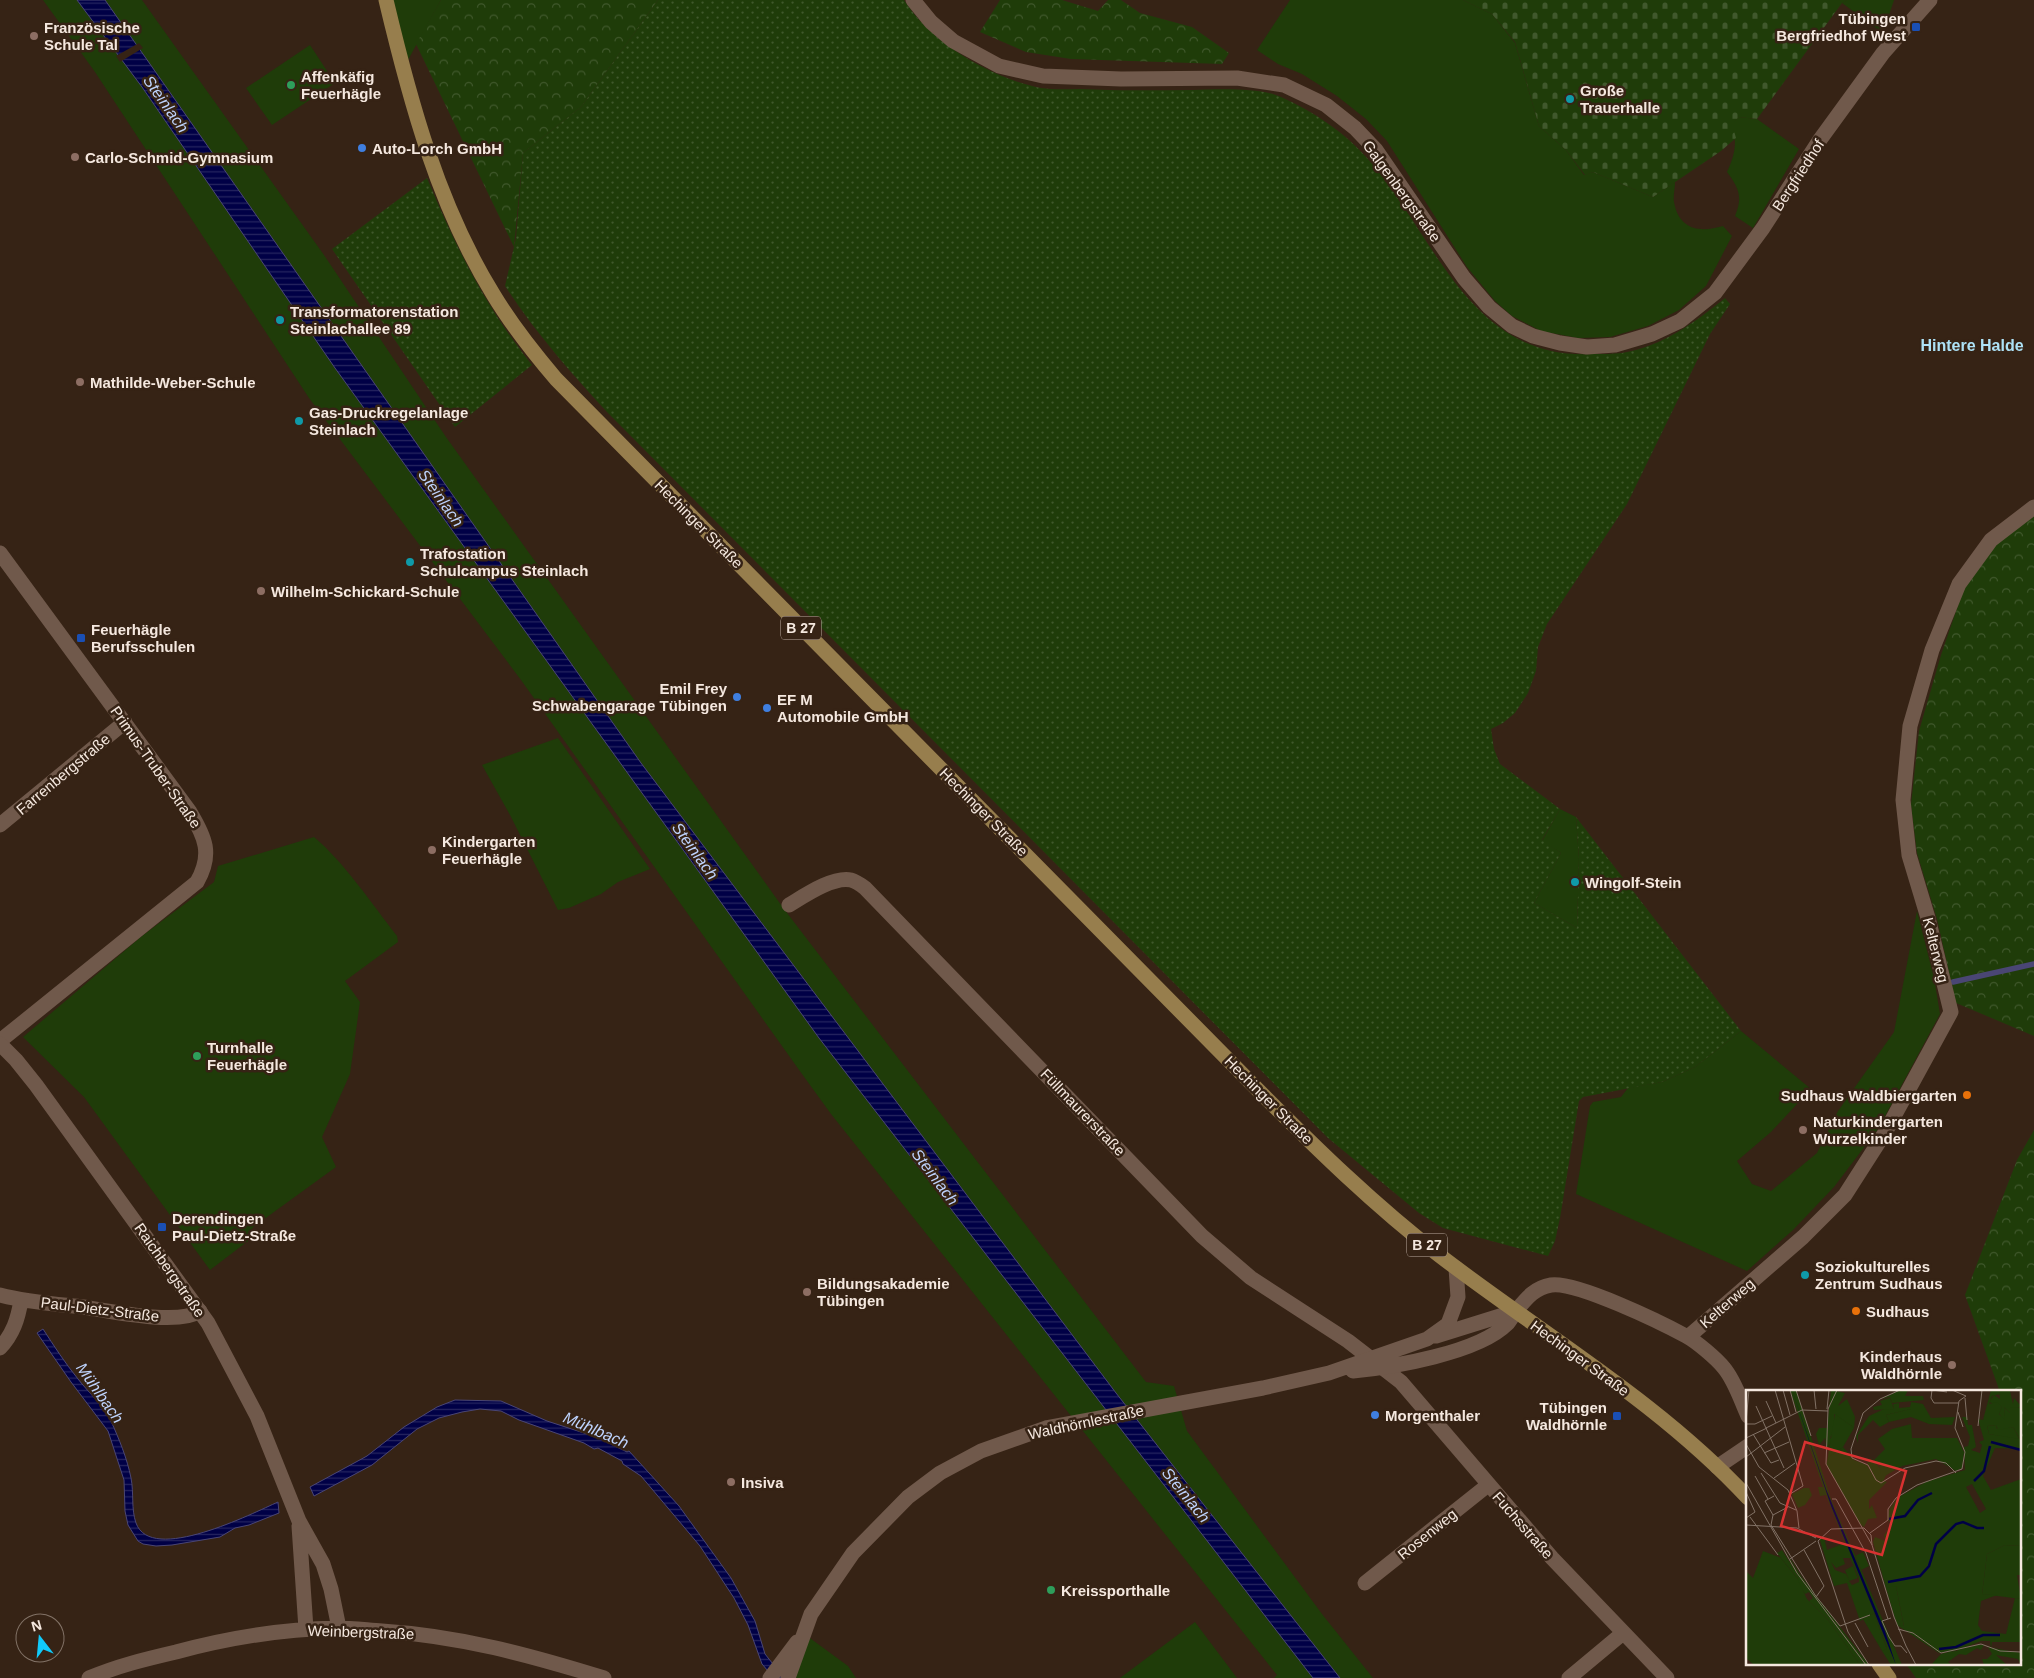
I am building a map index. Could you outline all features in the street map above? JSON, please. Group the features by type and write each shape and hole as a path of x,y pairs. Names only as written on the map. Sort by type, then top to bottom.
{"main road":[{"name":"Hechinger Straße","path":"386,0 416,112 436,174 451,211 493,295 541,361 597,421 1287,1118 1369,1198 1456,1268 1648,1408 1717,1467 1746,1496"},
{"path":"1880,1666 1889,1678"}],"street":[{"name":"Galgenbergstraße","path":"913,0 931,22 953,41 998,66 1044,76 1121,79 1237,78 1284,84 1326,105 1355,128 1376,150 1464,278 1489,306 1512,326 1533,336 1560,343 1588,347 1615,345 1652,334"},
{"name":"Bergfriedhof","path":"1652,334 1680,321 1715,293 1763,228 1824,134 1883,52 1930,0"},
{"name":"Kelterweg","path":"1688,1337 1803,1237 1844,1195 1886,1131 1951,1012 1928,918 1909,855 1903,800 1910,726 1932,650 1959,584 1991,540 2034,507"},
{"name":"Primus-Truber-Straße","path":"0,553 125,722 198,825 206,851 203,871 197,882 0,1042"},
{"name":"Farrenbergstraße","path":"0,825 125,722"},
{"name":"Füllmaurerstraße","path":"789,905 837,881 852,880 865,888 1202,1236 1251,1278 1348,1341 1383,1368"},
{"name":"Raichbergstraße","path":"0,1042 36,1085 208,1323 257,1416 299,1521 322,1564 331,1589 339,1628"},
{"name":"Waldhörnlestraße","path":"1329,1373 1427,1339 1448,1324 1458,1297 1456,1268"},
{"name":"Waldhörnlestraße","path":"770,1678 803,1632 811,1614 853,1553 908,1497 940,1473 999,1444 1046,1428 1169,1406 1329,1373 1383,1368 1470,1346 1507,1324 1532,1292 1553,1285 1566,1286 1632,1310 1688,1337"},
{"name":"Paul-Dietz-Straße","path":"0,1295 21,1300 146,1316 176,1317 196,1314 200,1311"},
{"path":"0,1348 6,1342 17,1321 21,1300"},
{"path":"1427,1339 1516,1312"},
{"path":"1688,1337 1724,1368 1746,1412"},
{"name":"Fuchsstraße","path":"1383,1368 1401,1382 1552,1558 1667,1678"},
{"path":"1717,1467 1746,1447"},
{"name":"Rosenweg","path":"1365,1583 1488,1485"},
{"name":"Raichbergstraße","path":"299,1521 306,1629"},
{"name":"Weinbergstraße","path":"89,1678 109,1669 223,1640 306,1629 339,1628 425,1634 474,1642 604,1678"},
{"name":"Waldhörnlestraße","path":"788,1678 800,1647 803,1632"},
{"path":"1569,1678 1624,1633"}],"green space":[{"path":"43,0 142,0 324,255 446,437 784,909 1146,1382 1174,1386 1187,1431 1322,1614 1373,1678 1274,1678 1277,1675 831,1114 521,680 309,398 95,72"},
{"path":"386,0 441,0 403,69"},
{"path":"441,0 658,0 581,107 523,153 514,247 416,44"},
{"path":"658,0 904,0 930,30 964,56 1002,76 1041,88 1136,90 1238,89 1281,97 1328,123 1368,159 1392,189 1459,288 1485,315 1515,337 1550,351 1604,354 1637,350 1664,339 1690,325 1725,298 1730,304 1710,334 1627,504 1547,624 1538,647 1536,671 1528,693 1515,713 1503,723 1491,729 1494,749 1500,764 1560,809 1542,840 1561,853 1534,903 1577,928 1579,859 1576,817 1741,1031 1695,1067 1662,1082 1583,1097 1579,1101 1560,1218 1555,1241 1548,1256 1443,1228 1419,1213 1328,1138 607,412 553,351 516,303 505,286 516,238 523,153 581,107"},
{"path":"1000,0 1062,0 1098,11 1108,0 1121,0 1140,13 1192,27 1229,53 1222,64 1071,59 1026,52 980,32"},
{"path":"1290,0 1463,0 1492,14 1515,43 1539,126 1566,150 1584,175 1593,172 1653,197 1675,182 1674,202 1681,219 1686,224 1699,229 1723,226 1732,236 1706,286 1679,310 1648,326 1610,337 1578,338 1541,331 1512,316 1495,301 1467,267 1387,141 1366,119 1337,96 1302,74 1278,64 1257,50"},
{"path":"1463,0 1847,0 1842,3 1757,119 1739,117 1732,124 1736,138 1721,151 1653,197 1593,172 1585,175 1566,150 1539,126 1515,42 1492,14"},
{"path":"1847,0 1894,0 1883,33 1842,3"},
{"name":"Affenkäfig Feuerhägle","path":"310,45 335,83 272,125 246,88"},
{"path":"1739,117 1757,119 1799,149 1753,228 1735,216 1739,203 1739,193 1727,172 1735,148 1731,124"},
{"path":"427,178 473,276 500,321 532,365 455,427 332,249"},
{"path":"2034,515 2034,1036 1956,1003 1937,919 1917,853 1911,805 1919,731 1941,655 1964,588 1996,544"},
{"path":"558,738 650,869 618,882 601,894 569,908 558,910 510,815 482,765"},
{"path":"1560,809 1576,817 1579,859 1577,928 1534,903 1561,853 1542,841"},
{"name":"Turnhalle Feuerhägle","path":"314,837 336,858 357,884 397,936 398,942 345,981 360,1002 350,1074 322,1137 336,1167 252,1228 256,1235 210,1270 84,1097 23,1037 142,936 214,882 218,866"},
{"path":"1917,911 1934,978 1940,1014 1878,1129 1834,1187 1793,1230 1747,1271 1576,1194 1590,1106 1593,1102 1621,1097 1628,1088 1662,1082 1695,1067 1741,1031 1811,1089 1771,1132 1737,1161 1752,1184 1771,1191 1817,1153 1838,1111 1894,1032"},
{"path":"2034,1130 2034,1678 1916,1678 1907,1666 2022,1666 2022,1390 1999,1390 1965,1295 2017,1160"},
{"path":"1195,1622 1237,1678 1120,1678"},
{"path":"803,1633 848,1666 856,1678 770,1678"}],"water":[{"name":"Steinlach","path":"77,0 105,0 641,763 1116,1393 1340,1678 1313,1678 819,1038 335,368 142,87"},
{"path":"43,1329 69,1367 111,1421 129,1471 136,1523 145,1535 161,1539 181,1538 226,1525 278,1502 279,1513 249,1525 235,1528 220,1537 156,1546 143,1544 138,1541 128,1525 125,1511 124,1480 108,1431 37,1333"},
{"path":"455,1400 501,1401 547,1421 587,1434 603,1437 603,1440 627,1452 629,1451 679,1506 731,1578 755,1621 765,1654 784,1678 774,1678 762,1664 748,1625 734,1598 700,1546 641,1476 623,1464 622,1461 598,1448 594,1449 584,1443 519,1420 501,1411 480,1409 462,1412 439,1418 417,1429 372,1465 314,1496 310,1487 367,1456 404,1427 437,1407"}],"pier":[{"path":"139,43 143,48 120,62 116,56"}],"waterway":[{"path":"1953,982 2034,964"}],"place":[{"name":"Tübingen Bergfriedhof West","path":"1916,27"},
{"name":"Französische Schule Tal","path":"34,36"},
{"name":"Affenkäfig Feuerhägle","path":"291,85"},
{"name":"Große Trauerhalle","path":"1570,99"},
{"name":"Auto-Lorch GmbH","path":"362,148"},
{"name":"Carlo-Schmid-Gymnasium","path":"75,157"},
{"name":"Transformatorenstation Steinlachallee 89","path":"280,320"},
{"name":"Mathilde-Weber-Schule","path":"80,382"},
{"name":"Gas-Druckregelanlage Steinlach","path":"299,421"},
{"name":"Trafostation Schulcampus Steinlach","path":"410,562"},
{"name":"Wilhelm-Schickard-Schule","path":"261,591"},
{"name":"Feuerhägle Berufsschulen","path":"81,638"},
{"name":"Emil Frey Schwabengarage Tübingen","path":"737,697"},
{"name":"EF M Automobile GmbH","path":"767,708"},
{"name":"Kindergarten Feuerhägle","path":"432,850"},
{"name":"Wingolf-Stein","path":"1575,882"},
{"name":"Turnhalle Feuerhägle","path":"197,1056"},
{"name":"Sudhaus Waldbiergarten","path":"1967,1095"},
{"name":"Naturkindergarten Wurzelkinder","path":"1803,1130"},
{"name":"Derendingen Paul-Dietz-Straße","path":"162,1227"},
{"name":"Soziokulturelles Zentrum Sudhaus","path":"1805,1275"},
{"name":"Bildungsakademie Tübingen","path":"807,1292"},
{"name":"Sudhaus","path":"1856,1311"},
{"name":"Kinderhaus Waldhörnle","path":"1952,1365"},
{"name":"Morgenthaler","path":"1375,1415"},
{"name":"Tübingen Waldhörnle","path":"1617,1416"},
{"name":"Insiva","path":"731,1482"},
{"name":"Kreissporthalle","path":"1051,1590"}],"district":[{"name":"Hintere Halde","path":"1972,345"}],"water label":[{"name":"Mühlbach","path":"100,1393"},
{"name":"Mühlbach","path":"596,1430"}]}
